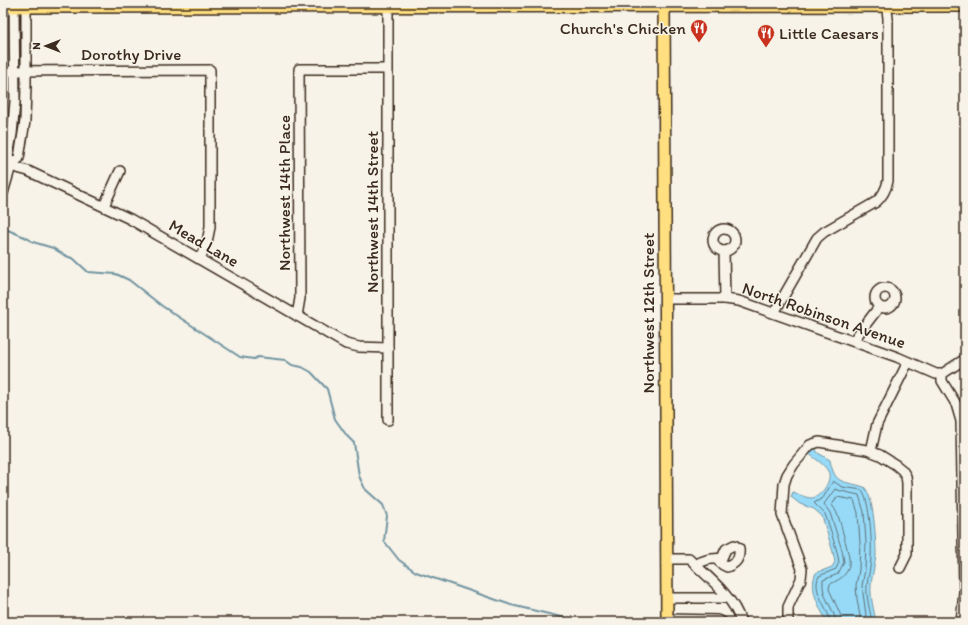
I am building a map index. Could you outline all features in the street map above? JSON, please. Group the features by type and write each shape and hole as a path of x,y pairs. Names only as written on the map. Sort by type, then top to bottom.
{"main road":[{"path":"9,7 54,5 886,4 965,6"},
{"name":"Northwest 12th Street","path":"664,5 667,620"}],"street":[{"path":"774,314 817,238 824,232 876,202 881,198 886,189 888,180 888,26 886,4"},
{"name":"Northwest 14th Street","path":"388,5 388,420"},
{"path":"3,193 13,120 15,71 9,7"},
{"path":"7,165 19,158 25,121 26,7"},
{"name":"Northwest 14th Place","path":"297,316 300,298 299,69 387,69"},
{"name":"Dorothy Drive","path":"3,71 210,70 210,227 207,242 200,260"},
{"name":"Mead Lane","path":"7,165 28,171 130,219 340,341 352,346 388,348"},
{"path":"104,206 120,171"},
{"path":"724,251 725,299"},
{"name":"North Robinson Avenue","path":"665,299 725,299 739,301 853,341 932,372 942,374"},
{"path":"853,341 879,307"},
{"path":"961,622 964,592 961,421 956,404 942,381 942,374 965,358"},
{"path":"871,451 877,424 908,362"},
{"path":"788,622 788,608 801,579 802,569 782,515 784,484 787,475 810,445 819,442 871,451 880,455 902,470 906,476 907,483 907,554 900,568"},
{"path":"695,565 705,559 716,558"},
{"path":"667,559 688,559 722,591 739,614 741,622"},
{"path":"667,598 727,598"},
{"path":"667,620 717,620 722,622"}],"water":[{"path":"815,448 818,453 830,460 834,474 837,478 841,481 864,487 870,499 876,540 876,555 871,581 871,590 876,622 827,622 818,605 814,592 814,579 816,573 832,567 835,562 833,552 822,516 814,509 800,504 791,497 793,492 807,497 815,497 819,495 828,483 829,475 826,468 808,453"}],"waterway":[{"path":"3,228 33,242 53,248 74,259 88,272 116,274 129,280 162,306 240,357 285,360 292,365 302,367 311,372 327,389 335,419 354,443 359,476 365,489 383,505 387,516 384,541 399,560 416,572 511,605 582,622"}],"place":[{"name":"Church's Chicken","path":"699,43"},
{"name":"Little Caesars","path":"766,48"}]}
